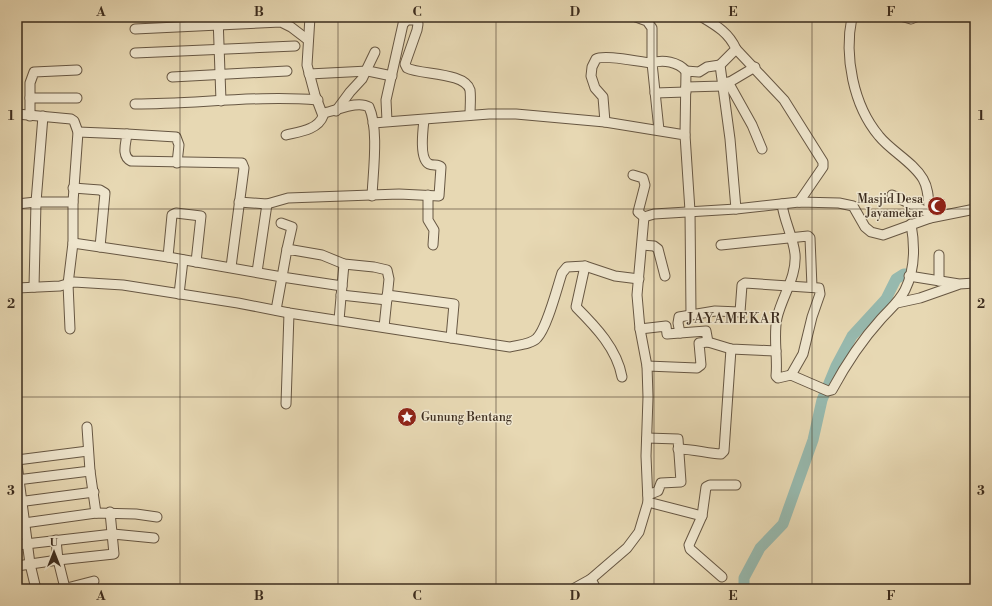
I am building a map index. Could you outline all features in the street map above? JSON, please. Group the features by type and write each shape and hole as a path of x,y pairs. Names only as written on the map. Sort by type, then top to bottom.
{"street":[{"path":"286,135 308,130 322,120 323,113 307,65 310,17"},
{"path":"636,17 647,21 652,28 652,63 659,130"},
{"path":"702,17 723,30 733,41 736,49 755,67 784,100 823,162 823,167 799,202"},
{"path":"852,17 849,32 851,71 867,119 879,137 922,178 928,195 929,215"},
{"path":"904,17 911,19 916,17"},
{"path":"387,121 386,100 403,24 407,20 415,19 418,24 406,64 407,68 451,77 467,84 470,89 470,115"},
{"path":"135,29 218,21 281,22 291,26 308,40"},
{"path":"218,21 221,102"},
{"path":"135,53 220,48 295,46"},
{"path":"686,71 699,72 707,66 720,65 736,49"},
{"path":"336,111 368,70 375,52"},
{"path":"605,122 603,97 595,88 591,76 592,67 596,59 607,56 626,61 652,63 661,61 669,62 682,66 686,71 685,135 690,211 691,314"},
{"path":"720,65 726,84 736,97 752,125 762,149"},
{"path":"655,93 726,84 755,67"},
{"path":"30,116 30,83 34,72 77,70"},
{"path":"309,74 368,70 392,76"},
{"path":"172,77 287,71"},
{"path":"726,84 724,101 730,139 736,209"},
{"path":"724,101 736,97"},
{"path":"30,98 76,98"},
{"path":"135,104 221,102 273,98 318,100"},
{"path":"323,113 336,111 358,104 365,104 371,110 375,151 372,196"},
{"path":"17,114 72,119 74,120 78,132 73,202 73,243 68,284 70,329"},
{"path":"373,123 424,120 470,115 516,114 605,122 685,135"},
{"path":"34,287 36,202 42,116"},
{"path":"239,202 267,204 288,198 399,194 440,195 441,167 428,164 425,159 422,136 424,120"},
{"path":"78,132 176,137 179,145 177,163"},
{"path":"127,134 125,153 128,160 177,163 242,163 244,168 231,267"},
{"path":"633,175 643,178 645,185 638,212 644,217"},
{"path":"74,188 100,190 105,193 100,247"},
{"path":"428,195 428,220 434,230 433,245"},
{"path":"892,195 929,215"},
{"path":"644,217 654,214 736,209 817,201 853,206 865,227 876,234 883,235 929,215 975,209"},
{"path":"17,204 36,202 73,202"},
{"path":"257,272 267,204"},
{"path":"680,333 679,317 715,311 740,312 742,285 746,283 790,286 812,287 819,288 820,294 812,317 803,354 791,375 784,378 777,378 778,357 776,351 778,317 790,286 795,255 784,217 782,204"},
{"path":"168,257 172,215 176,213 200,216 196,262"},
{"path":"573,589 591,579 627,548 639,532 648,499 647,366 640,329 637,295 644,217"},
{"path":"276,310 292,227 280,223"},
{"path":"791,375 824,389 832,390 852,356 881,319 897,303 905,289 914,259 914,243 911,224"},
{"path":"721,245 808,236 810,238 812,287"},
{"path":"73,243 231,267 341,290 387,297 454,304 451,338"},
{"path":"642,245 654,246 658,249 665,276"},
{"path":"287,249 322,255 344,264 387,270 389,272 384,327"},
{"path":"939,255 939,281"},
{"path":"179,294 183,260"},
{"path":"339,320 344,264"},
{"path":"17,288 68,284 74,282 123,285 289,313 510,347 536,340 545,323 564,269 572,266 585,266 615,276 639,279"},
{"path":"585,266 576,307 595,326 610,347 620,364 622,377"},
{"path":"909,276 959,284 975,283"},
{"path":"920,278 924,296"},
{"path":"897,303 924,296 959,284"},
{"path":"286,404 289,313"},
{"path":"640,329 666,326 667,334 706,331 708,342"},
{"path":"647,366 697,368 701,365 699,343 708,342 731,349 776,351"},
{"path":"678,449 721,454 724,451 731,349"},
{"path":"87,427 90,471 96,513"},
{"path":"647,438 678,440 681,482 661,483 658,491 648,499"},
{"path":"17,460 88,451"},
{"path":"17,464 21,524 27,544 36,589"},
{"path":"19,480 90,471"},
{"path":"722,577 690,549 689,545 702,516 706,487 710,485 736,485"},
{"path":"20,502 94,492"},
{"path":"648,499 702,516"},
{"path":"21,524 110,512 157,518"},
{"path":"17,566 58,560 112,555 115,553 110,512"},
{"path":"17,545 113,534 154,538"},
{"path":"56,540 58,560 64,589 94,581"},
{"path":"591,579 596,589"}],"waterway":[{"path":"744,589 744,578 760,548 783,524 813,440 822,400 836,366 852,336 886,299 896,279 904,274 907,274"}],"place":[{"name":"Masjid Desa Jayamekar","path":"937,206"},
{"name":"Gunung Bentang","path":"407,417"}],"district":[{"name":"JAYAMEKAR","path":"734,318"}]}
